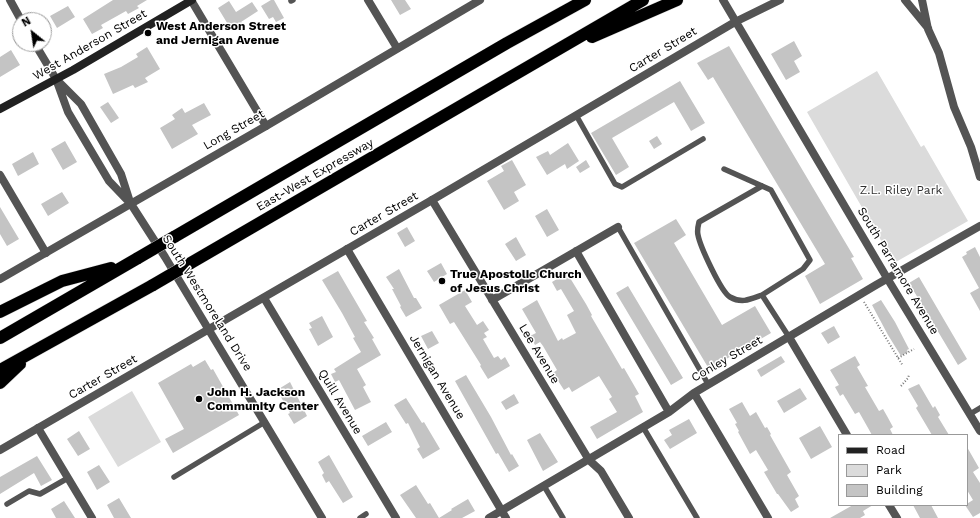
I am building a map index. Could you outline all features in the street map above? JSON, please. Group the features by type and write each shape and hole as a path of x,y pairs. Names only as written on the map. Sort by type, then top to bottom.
{"highway":[{"path":"507,43 570,0"},
{"name":"East-West Expressway","path":"0,338 507,43 585,0"},
{"name":"East-West Expressway","path":"0,370 153,285 643,0"},
{"path":"552,53 677,0"},
{"path":"0,312 62,281 133,261"},
{"path":"0,383 32,352"}],"main road":[{"name":"West Anderson Street","path":"0,109 56,79 192,0"}],"street":[{"path":"10,0 17,12"},
{"path":"192,0 266,126"},
{"path":"368,0 397,48"},
{"name":"Long Street","path":"0,279 266,126 480,0"},
{"name":"South Parramore Avenue","path":"723,0 887,278 980,431"},
{"name":"Carter Street","path":"0,450 264,298 735,22 780,0"},
{"path":"905,0 928,29"},
{"path":"922,0 928,29 939,53 954,107 971,147 980,177"},
{"name":"South Westmoreland Drive","path":"41,52 56,79 68,112 109,181 131,204 210,329 322,518"},
{"name":"South Westmoreland Drive","path":"56,79 81,104 121,174 131,204"},
{"path":"971,147 980,157"},
{"path":"0,175 46,253"},
{"name":"Lee Avenue","path":"432,200 588,460 601,471 629,518"},
{"path":"492,300 618,227"},
{"name":"Conley Street","path":"489,518 504,514 544,486 669,412 708,384 887,278 980,228"},
{"name":"Jernigan Avenue","path":"347,249 504,514"},
{"path":"576,251 669,412"},
{"name":"Quill Avenue","path":"264,298 396,518"},
{"path":"789,337 846,434"},
{"path":"694,393 768,518"},
{"path":"38,428 92,518"},
{"path":"890,506 897,518"}],"lane":[{"path":"576,115 615,184 622,188 703,139"},
{"path":"724,170 762,186 771,190 810,260 803,269 762,295 744,302 729,297 704,254 697,233 699,222 762,186"},
{"path":"618,227 708,384"},
{"path":"762,295 789,337"},
{"path":"970,414 980,408"},
{"path":"174,477 265,422"},
{"path":"643,427 696,518"},
{"path":"7,504 29,491 40,494 68,478"},
{"path":"544,486 563,518"},
{"path":"360,518 366,514"}],"path":[{"path":"863,302 903,366"},
{"path":"898,358 914,349"},
{"path":"901,386 909,375"}],"green space":[{"name":"Z.L. Riley Park","path":"877,71 921,147 924,145 968,221 894,263 807,112"},
{"path":"132,391 161,442 118,467 88,417"}],"building":[{"path":"113,0 147,0 137,6 139,8 128,14 126,11 101,25 103,28 92,34 83,19"},
{"path":"271,0 274,0 284,18 276,22 273,17 269,19 261,6"},
{"path":"391,0 405,0 411,9 400,15"},
{"path":"229,1 236,12 252,2 258,11 241,22 243,24 232,31 218,8"},
{"path":"68,6 75,17 57,28 52,19 52,15"},
{"path":"794,41 802,56 794,61 800,72 786,80 771,54"},
{"path":"729,46 854,257 851,258 863,279 820,304 805,276 825,264 713,77 708,80 697,63"},
{"path":"147,47 160,69 145,78 148,82 135,88 133,85 113,94 104,74 121,67 138,57 136,54"},
{"path":"11,50 20,65 0,77 0,57"},
{"path":"680,81 705,123 691,131 674,102 612,138 629,167 616,175 591,133"},
{"path":"108,102 119,118 111,123 100,107"},
{"path":"204,103 211,115 192,125 198,134 172,149 160,128 175,119 172,115 182,108 185,113"},
{"path":"657,136 662,144 654,149 649,141"},
{"path":"65,141 77,162 63,170 51,149"},
{"path":"568,143 579,161 567,169 565,164 547,175 536,157 548,151 550,155"},
{"path":"33,152 39,164 18,176 12,164"},
{"path":"512,160 526,185 514,192 519,201 504,210 487,181 504,171 501,166"},
{"path":"586,160 590,167 580,173 576,167"},
{"path":"62,192 69,203 48,216 41,204"},
{"path":"0,207 19,239 7,246 0,234"},
{"path":"547,209 559,230 547,237 535,216"},
{"path":"676,219 686,235 674,243 722,325 755,306 771,333 709,369 634,243"},
{"path":"407,227 415,241 405,247 397,233"},
{"path":"516,237 526,255 516,261 505,244"},
{"path":"975,247 980,257 980,311 970,293 979,288 962,257 967,254 966,252"},
{"path":"441,263 447,274 434,282 427,271"},
{"path":"399,269 414,298 416,298 422,308 406,317 392,289 394,289 386,277"},
{"path":"338,271 367,321 364,322 374,338 372,339 381,355 357,369 366,385 363,387 371,402 355,410 339,380 335,382 331,374 336,372 334,369 361,352 342,313 322,280"},
{"path":"567,273 622,369 624,368 639,394 635,396 643,412 597,439 590,427 617,412 609,399 612,397 599,376 572,392 569,387 564,390 553,373 557,370 543,346 540,342 535,345 530,336 536,333 522,309 537,300 558,341 576,333 567,315 574,311 561,289 557,291 552,282"},
{"path":"919,277 967,359 958,365 909,283"},
{"path":"628,286 683,378 671,385 616,293"},
{"path":"465,290 472,302 465,306 477,325 483,321 489,330 484,333 487,337 483,339 494,358 498,356 501,360 505,357 510,366 488,379 454,322 450,324 439,305"},
{"path":"881,300 895,322 909,349 907,350 908,352 901,356 872,305"},
{"path":"322,316 333,337 318,346 309,329 312,328 309,323"},
{"path":"834,326 840,337 828,344 821,333"},
{"path":"432,331 439,343 428,349 421,336"},
{"path":"781,356 785,362 761,377 757,370"},
{"path":"855,356 860,365 857,367 868,386 865,387 879,411 883,409 893,427 890,429 892,434 871,434 859,412 855,414 843,394 840,396 835,387 839,385 830,370"},
{"name":"John H. Jackson Community Center","path":"205,360 211,370 213,369 239,415 173,453 165,439 184,429 158,383 191,364 193,367"},
{"path":"466,375 511,455 512,454 519,466 509,472 498,453 496,454 455,381"},
{"path":"290,382 307,416 294,424 288,414 290,413 277,390"},
{"path":"919,384 933,408 935,406 940,415 938,417 948,434 931,434 916,408 918,406 908,389"},
{"path":"800,388 807,399 784,413 777,401"},
{"path":"514,394 519,403 506,410 501,402"},
{"path":"406,398 422,423 424,422 440,449 423,459 417,449 420,447 408,423 406,424 394,405"},
{"path":"742,402 750,416 756,412 765,428 767,427 791,472 787,475 799,496 795,499 799,507 791,512 777,494 764,472 768,470 756,450 750,454 738,432 739,431 735,424 737,423 729,409"},
{"path":"689,419 697,433 670,449 664,440 672,435 669,430"},
{"path":"386,422 392,432 368,446 362,436"},
{"path":"820,426 832,447 811,459 799,438"},
{"path":"79,431 90,449 78,456 67,439"},
{"path":"540,433 558,462 543,471 527,440"},
{"path":"968,449 979,468 973,472 980,483 980,513 973,517 966,506 968,506 968,503 973,500 968,492"},
{"path":"329,455 353,497 343,503 329,481 326,483 322,475 324,473 318,462"},
{"path":"37,456 52,480 41,486 34,473 0,494 0,477"},
{"path":"99,465 110,482 97,490 87,472"},
{"path":"416,485 439,518 416,518 400,495"},
{"path":"119,498 131,518 114,518 107,505"},
{"path":"468,499 475,511 462,518 439,518"},
{"path":"64,501 75,518 56,518 51,509"},
{"path":"851,506 871,506 863,511 865,515 860,518 830,518"},
{"path":"914,506 932,506 938,518 920,518"}],"place":[{"name":"West Anderson Street and Jernigan Avenue","path":"148,33"},
{"name":"True Apostolic Church of Jesus Christ","path":"442,281"},
{"name":"John H. Jackson Community Center","path":"199,399"}]}
